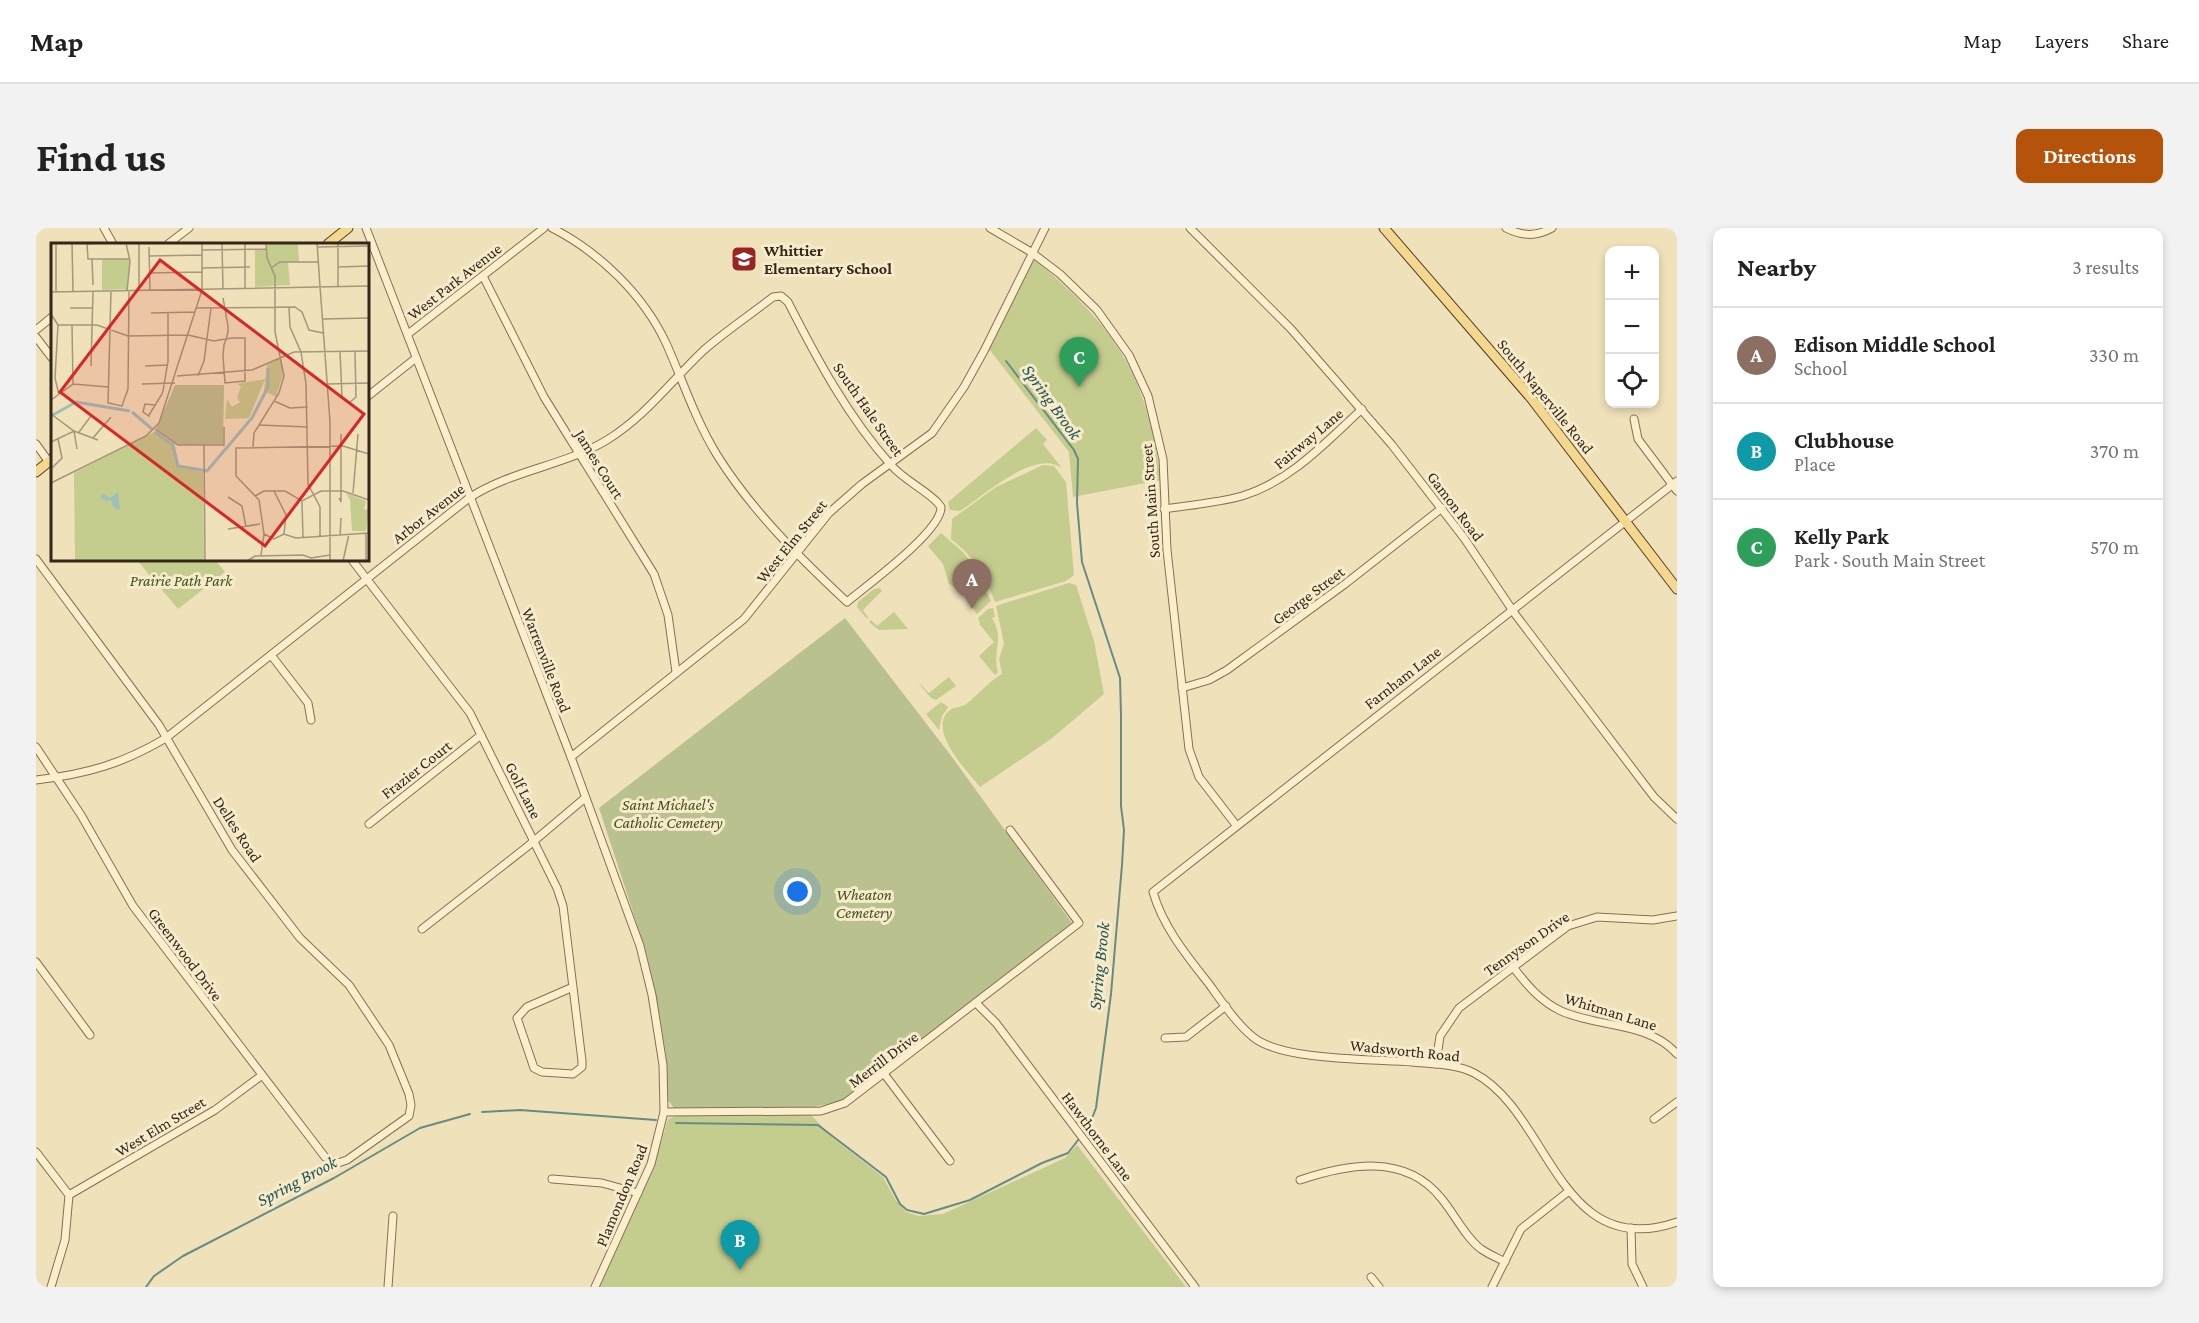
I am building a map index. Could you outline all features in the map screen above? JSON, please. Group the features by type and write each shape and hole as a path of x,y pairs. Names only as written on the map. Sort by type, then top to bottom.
{"main road":[{"path":"329,243 348,228"},
{"name":"South Naperville Road","path":"1384,228 1512,375 1677,589"},
{"path":"36,472 51,460"}],"street":[{"path":"104,228 112,243"},
{"path":"169,243 189,228"},
{"name":"Warrenville Road","path":"366,228 571,757 646,965 661,1046 664,1112"},
{"name":"West Park Avenue","path":"408,334 544,228"},
{"path":"552,228 593,254 638,299 661,333 694,413 726,468 760,514 795,553"},
{"name":"South Main Street","path":"990,228 1031,252 1060,274 1097,310 1120,340 1136,367 1157,426 1162,459 1164,509 1189,749 1194,767 1203,783 1236,825"},
{"name":"West Elm Street","path":"571,757 744,619 795,553 839,503 921,443 948,412 984,351 1031,252 1045,228"},
{"name":"Gamon Road","path":"1190,228 1291,329 1362,409 1442,508 1512,608 1654,797 1677,819"},
{"path":"1506,228 1522,235 1537,234 1552,228"},
{"name":"James Court","path":"483,276 538,387 577,454 654,574 668,615 676,672"},
{"name":"South Hale Street","path":"773,297 781,296 788,302 830,380 890,464 937,502 940,507 939,518 894,563 847,602 795,553"},
{"name":"Arbor Avenue","path":"36,780 92,772 136,756 166,738 469,498 501,480 577,454 627,427 720,337 773,297"},
{"path":"36,330 51,319"},
{"path":"36,337 51,357"},
{"path":"369,395 416,358"},
{"name":"Fairway Lane","path":"1164,509 1237,497 1273,483 1298,466 1362,409"},
{"path":"1634,419 1638,439 1675,485"},
{"path":"36,444 51,460"},
{"name":"Farnham Lane","path":"1156,901 1153,891 1159,886 1512,608 1675,485"},
{"name":"George Street","path":"1182,688 1209,680 1227,670 1336,591 1442,508"},
{"name":"Delles Road","path":"36,559 120,670 166,738 232,850 300,938 343,977 370,1013 400,1069 409,1094 410,1111 406,1119 347,1160 334,1162"},
{"name":"Golf Lane","path":"353,561 470,713 534,840 563,906 573,987 582,1061 580,1070 573,1074 542,1072 534,1068 517,1023 517,1017 523,1009 573,987"},
{"path":"271,655 308,703 311,720"},
{"name":"Frazier Court","path":"369,824 481,735"},
{"name":"Greenwood Drive","path":"36,747 81,815 133,906 261,1076 325,1157 334,1162"},
{"path":"422,928 585,798"},
{"name":"Merrill Drive","path":"664,1112 821,1110 845,1103 885,1075 1079,923 1010,830"},
{"name":"Wadsworth Road","path":"1156,901 1180,946 1253,1037 1284,1052 1436,1064 1472,1071 1496,1090 1511,1107 1569,1191 1596,1215 1631,1228"},
{"name":"Tennyson Drive","path":"1436,1064 1440,1036 1451,1017 1563,930 1585,919 1608,916 1660,920 1677,916"},
{"path":"36,962 90,1035"},
{"name":"Whitman Lane","path":"1513,967 1530,988 1555,1008 1579,1017 1649,1034 1666,1043 1677,1054"},
{"name":"Hawthorne Lane","path":"977,1004 996,1023 1195,1287"},
{"path":"1165,1038 1186,1037 1226,1006"},
{"path":"885,1075 950,1161"},
{"name":"West Elm Street","path":"69,1195 215,1110 261,1076"},
{"path":"1654,1119 1677,1102"},
{"name":"Plamondon Road","path":"595,1287 638,1193 657,1144 664,1112"},
{"path":"36,1152 69,1195 65,1240 51,1287"},
{"path":"1300,1180 1334,1170 1361,1166 1391,1167 1407,1172 1432,1188 1480,1249 1505,1262"},
{"path":"552,1179 602,1183 638,1193"},
{"path":"1492,1287 1521,1229 1569,1191"},
{"path":"388,1287 393,1216"},
{"path":"1643,1287 1632,1264 1631,1228 1657,1227 1677,1222"},
{"path":"1371,1277 1378,1287"}],"green space":[{"path":"1032,257 1084,306 1105,329 1122,354 1146,409 1155,442 1161,480 1073,497 1069,452 989,349"},
{"path":"1036,428 1047,440 1043,444 1062,468 1051,463 1038,464 1024,469 1010,476 960,511 950,510 948,502"},
{"path":"1043,465 1054,466 1066,482 1074,575 1066,581 995,602 978,567 951,539 952,519 996,487"},
{"path":"941,533 963,552 987,585 984,588 991,601 977,614 961,591 949,584 943,564 928,546"},
{"name":"Prairie Path Park","path":"138,561 216,561 225,572 178,609"},
{"path":"1069,583 1076,585 1094,641 1104,694 1051,739 980,787 951,750 943,729 943,719 951,709 966,704 1002,674 999,659 1004,643 996,606"},
{"path":"880,588 882,591 863,610 867,619 857,607 858,602 874,589"},
{"path":"993,608 995,617 992,618 998,632 996,657 998,672 995,675 979,656 994,642 980,625 978,618 988,609"},
{"path":"894,612 908,629 879,630 869,622 871,620 877,626"},
{"name":"Wheaton Cemetery","path":"845,618 952,757 1072,923 1041,950 842,1101 814,1107 674,1108 667,1099 667,1062 647,955 599,808"},
{"path":"949,677 956,686 936,700 931,698 917,681 929,693"},
{"path":"941,702 948,707 942,716 939,730 926,714"},
{"path":"811,1115 833,1138 883,1177 895,1199 906,1212 919,1216 943,1214 1065,1158 1077,1145 1186,1287 600,1287 656,1159 668,1119 676,1116"}],"waterway":[{"name":"Spring Brook","path":"676,1123 818,1125 886,1177 900,1204 907,1210 924,1214 970,1200 1042,1163 1068,1153 1089,1126 1096,1108 1111,994 1122,865 1124,830 1121,806 1120,678 1082,562 1077,503 1078,459 1074,450 1006,361"},
{"name":"Spring Brook","path":"482,1112 520,1110 656,1120"},
{"name":"Spring Brook","path":"146,1287 154,1276 183,1256 334,1178 420,1128 470,1114"}],"place":[{"name":"Whittier Elementary School","path":"744,259"},
{"name":"Kelly Park","path":"1079,387"},
{"name":"Edison Middle School","path":"972,609"},
{"name":"Clubhouse","path":"740,1270"}],"park label":[{"name":"Saint Michael's Catholic Cemetery","path":"668,813"}]}
